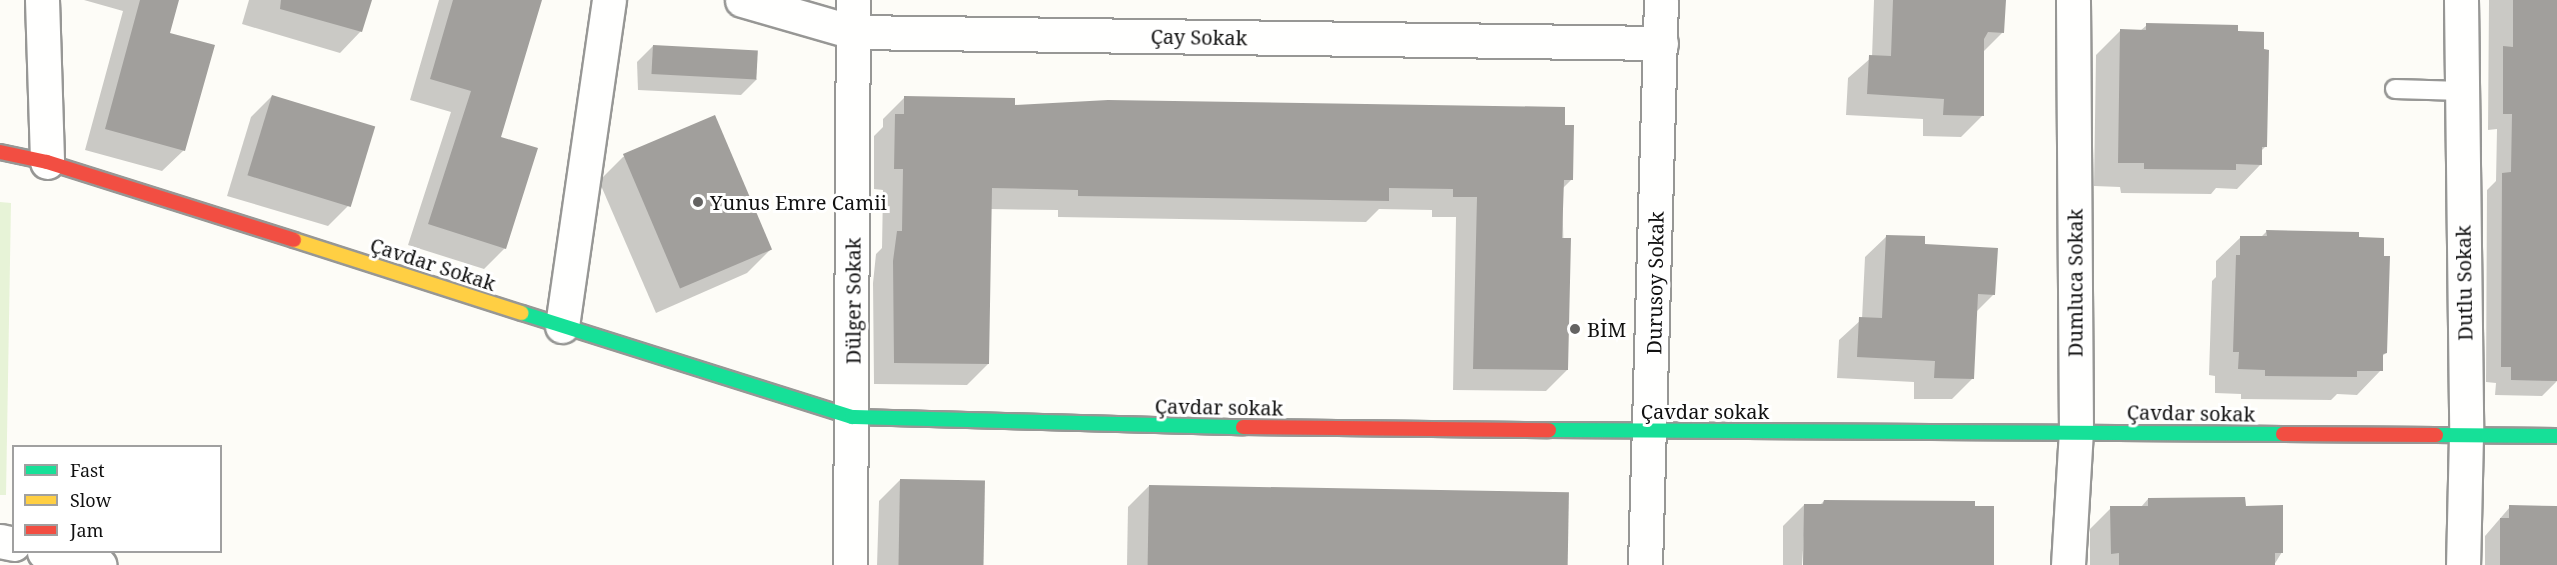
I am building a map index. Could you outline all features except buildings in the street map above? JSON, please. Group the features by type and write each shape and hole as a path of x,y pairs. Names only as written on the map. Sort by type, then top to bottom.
{"street":[{"path":"42,0 47,162"},
{"path":"562,326 609,0"},
{"name":"Çay Sokak","path":"742,0 853,32 1661,44"},
{"name":"Dülger Sokak","path":"850,565 853,0"},
{"name":"Durusoy Sokak","path":"1645,565 1651,430 1661,0"},
{"name":"Dumluca Sokak","path":"2068,565 2076,431 2073,0"},
{"name":"Dutlu Sokak","path":"2461,0 2466,435 2463,565"},
{"name":"Çavdar Sokak","path":"0,153 47,162 852,417"},
{"name":"Çavdar sokak","path":"852,417 1293,428 2076,431 2557,436"},
{"path":"48,553 100,565"}],"lane":[{"path":"2395,89 2462,91"}],"green space":[{"path":"0,202 11,203 6,495 0,495"}],"traffic: fast":[{"path":"522,313 852,417 1243,427"},
{"path":"1549,430 2283,434"},
{"path":"2436,435 2557,436"}],"traffic: slow":[{"path":"294,240 522,313"}],"traffic: jam":[{"path":"0,152 47,162 294,240"},
{"path":"1243,427 1549,430"},
{"path":"2283,434 2436,435"}],"place":[{"name":"Yunus Emre Camii","path":"698,202"},
{"name":"BİM","path":"1575,329"}]}
